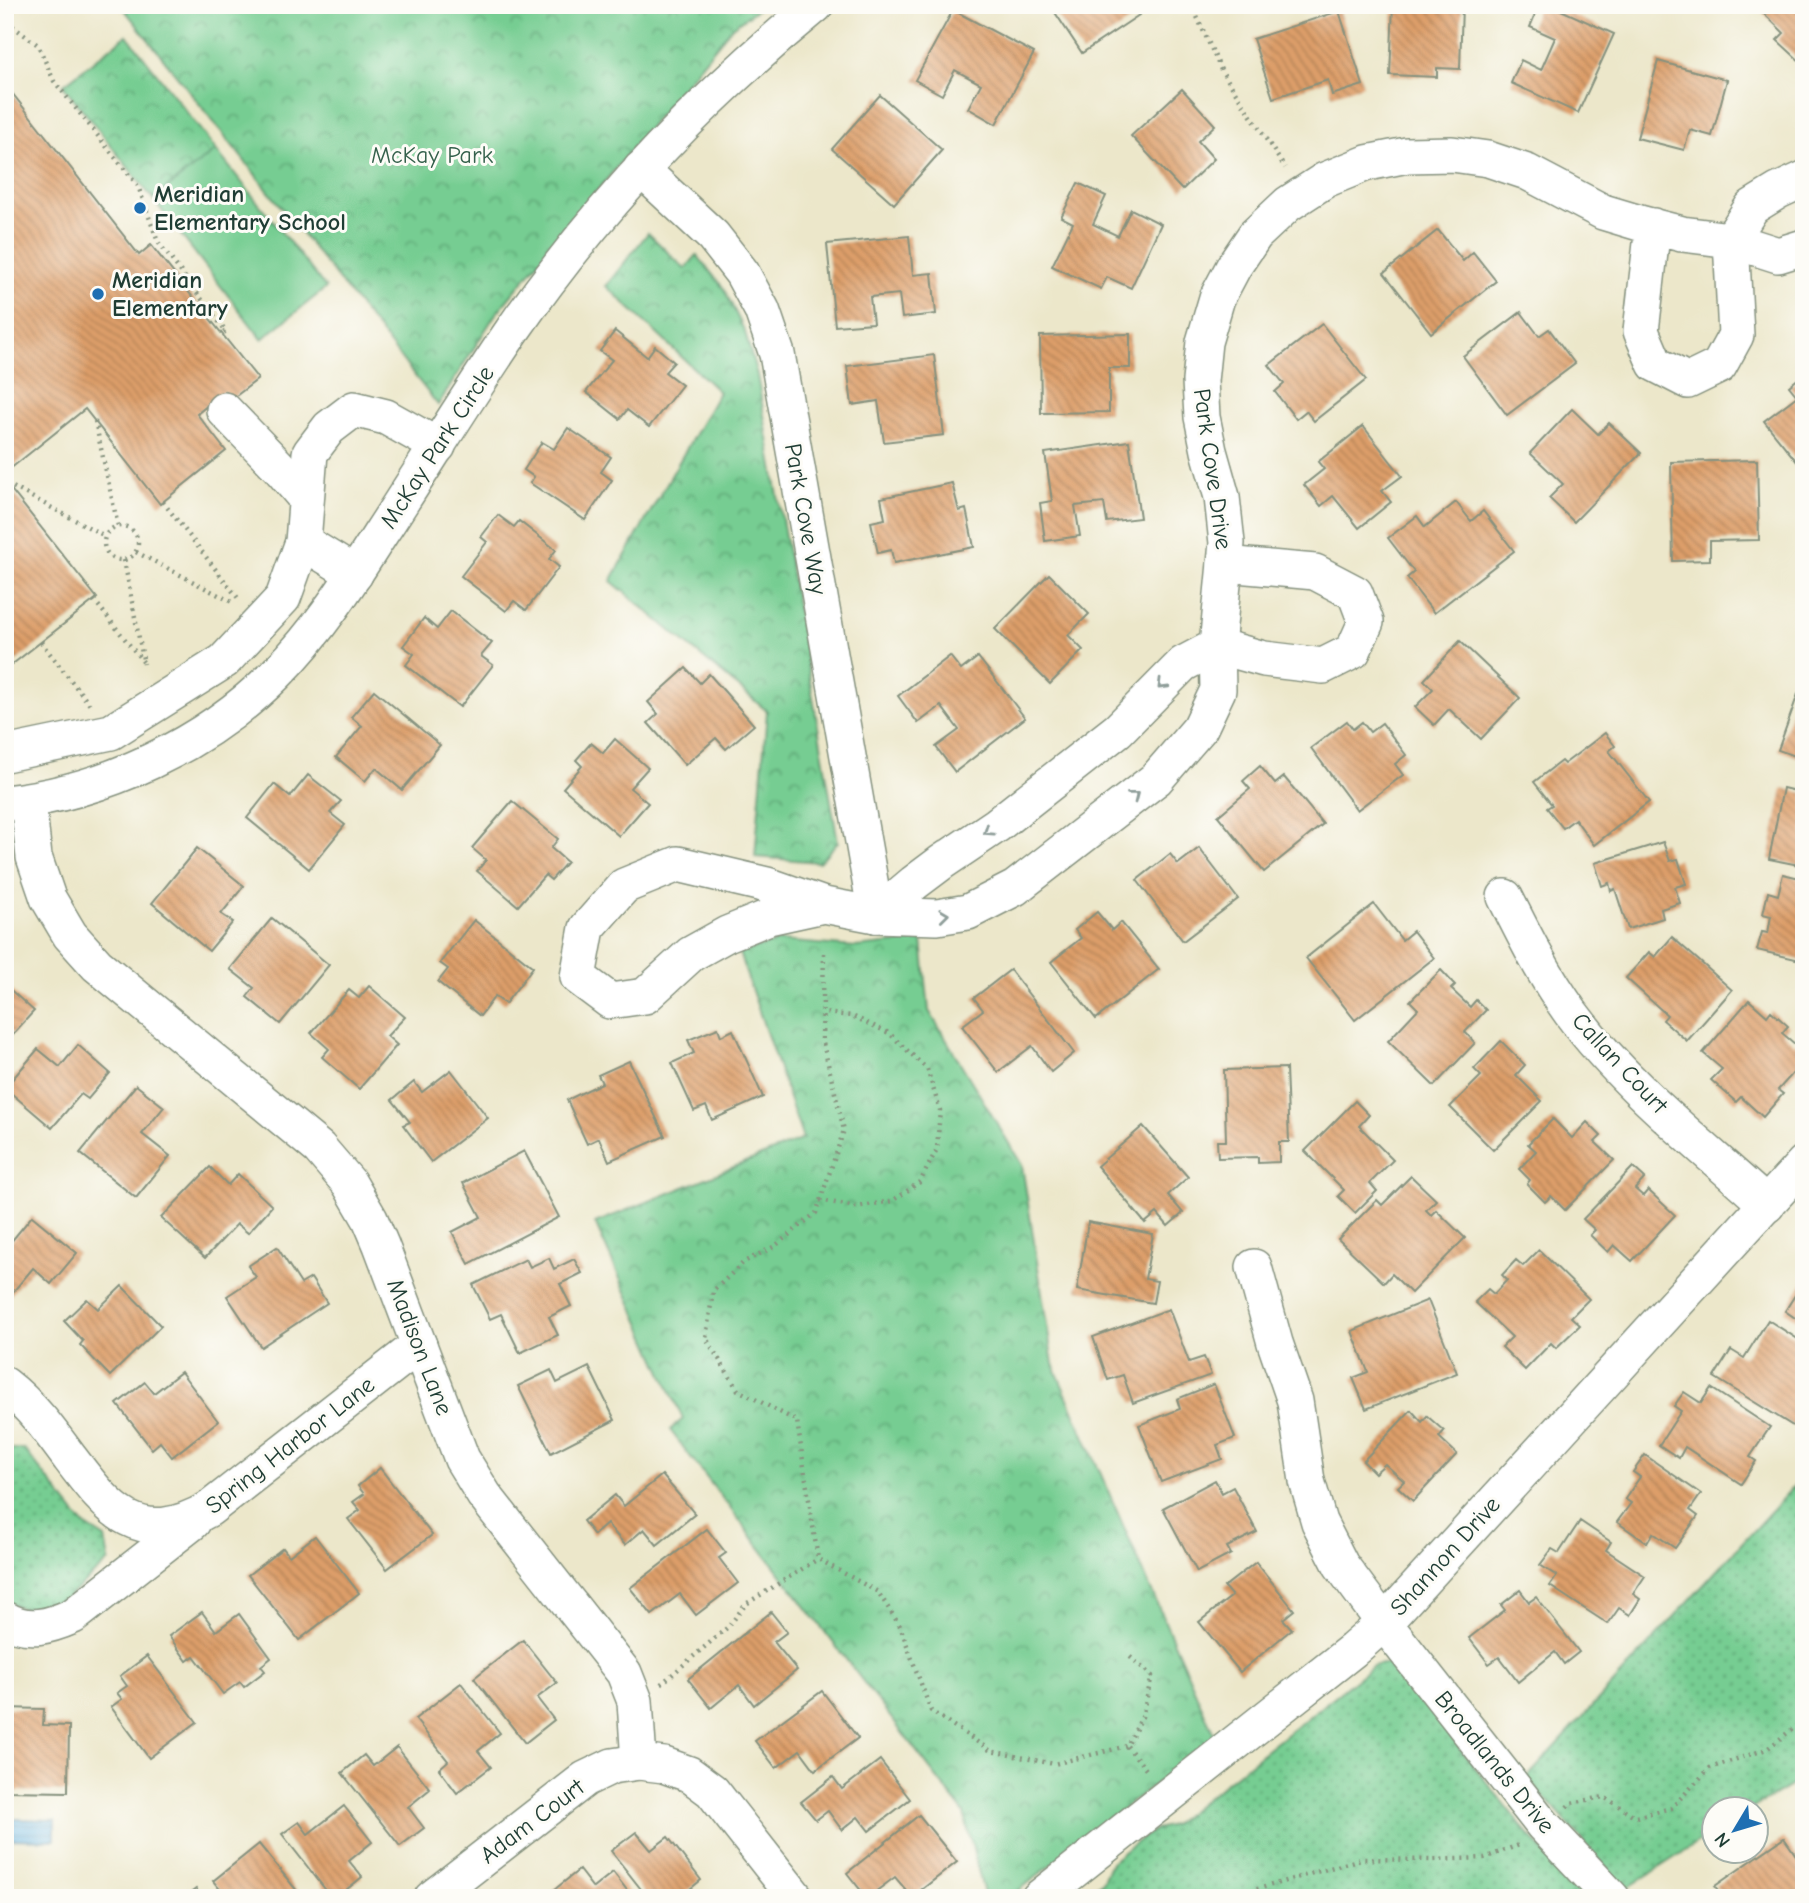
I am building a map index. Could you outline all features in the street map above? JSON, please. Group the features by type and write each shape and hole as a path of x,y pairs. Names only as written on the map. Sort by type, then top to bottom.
{"street":[{"name":"McKay Park Circle","path":"16,802 81,788 135,769 185,744 232,712 275,675 314,633 513,330 578,243 686,121 765,47 816,5"},
{"name":"Park Cove Drive","path":"824,905 769,917 727,934 691,954 645,996 610,1001 578,977 587,928 624,886 678,864 767,884 824,905 876,915 937,917 968,912 1015,888 1156,779 1200,728 1218,690 1217,646 1227,543 1222,497 1202,417 1200,381 1204,341 1217,298 1234,265 1255,235 1287,204 1325,180 1367,163 1407,155 1452,154 1488,159 1527,172 1603,212 1653,226 1731,240 1778,255 1804,247"},
{"name":"Park Cove Way","path":"641,169 713,236 742,273 762,310 776,354 876,915"},
{"path":"1653,226 1641,331 1656,365 1688,381 1719,366 1736,335 1731,240 1752,207 1804,179"},
{"path":"5,754 111,732 224,661 284,598 303,542 310,453 329,428 354,409 386,417 438,446"},
{"path":"224,410 306,499"},
{"path":"303,542 355,574"},
{"name":"Park Cove Drive","path":"1217,646 1264,659 1323,666 1353,651 1366,622 1355,593 1315,572 1225,564"},
{"path":"876,915 1118,730 1183,664 1217,646"},
{"name":"Madison Lane","path":"16,802 48,898 70,935 97,965 318,1148 349,1183 370,1219 462,1459 484,1495 624,1673 635,1702 639,1762"},
{"name":"Callan Court","path":"1505,897 1535,957 1571,1013 1615,1065 1767,1205"},
{"name":"Shannon Drive","path":"1039,1898 1384,1623 1804,1163"},
{"name":"Broadlands Drive","path":"1254,1267 1275,1343 1295,1401 1307,1481 1319,1522 1340,1565 1543,1825 1612,1898"},
{"name":"Spring Harbor Lane","path":"9,1398 41,1420 98,1495 118,1513 130,1520 154,1526 170,1525 189,1521 209,1509 419,1345"},
{"path":"5,1619 28,1627 52,1625 73,1616 209,1509"},
{"path":"639,1762 664,1765 689,1774 712,1791 796,1898"},
{"name":"Adam Court","path":"432,1898 585,1779 612,1766 639,1762"}],"path":[{"path":"10,5 6,23 38,46 54,81 138,186 158,242 226,331 222,334"},
{"path":"1190,5 1221,70 1302,195"},
{"path":"95,421 118,526"},
{"path":"8,484 105,536"},
{"path":"136,552 242,606 163,502"},
{"path":"118,526 130,528 138,543 136,552 130,558 118,561 109,556 104,546 105,536 118,526"},
{"path":"124,560 144,664"},
{"path":"94,600 149,670"},
{"path":"41,642 93,710"},
{"path":"818,1559 796,1421 738,1390 706,1338 713,1291 744,1262 775,1247 816,1213 844,1130 822,1039 824,953"},
{"path":"820,1200 856,1207 892,1201 920,1182 937,1149 940,1110 927,1069 889,1033 852,1016 823,1013"},
{"path":"661,1684 728,1627 746,1604 818,1559"},
{"path":"818,1559 878,1592 900,1626 931,1711 991,1751 1054,1764 1127,1745 1142,1717 1152,1676 1128,1655"},
{"path":"1247,1898 1251,1891 1361,1859 1484,1858 1526,1842 1571,1803 1604,1797 1636,1817 1671,1808 1710,1768 1767,1749 1804,1720"},
{"path":"1127,1745 1148,1772"}],"green space":[{"name":"McKay Park","path":"121,5 763,5 732,27 495,315 438,405"},
{"path":"127,35 216,150 153,199 63,85"},
{"path":"216,150 326,288 262,339 153,199"},
{"path":"648,233 685,269 697,255 724,289 745,332 757,375 838,842 819,862 755,857 767,711 611,581 719,392 606,286"},
{"path":"922,940 929,1011 1022,1165 1053,1364 1215,1737 1009,1898 985,1898 964,1813 670,1430 683,1419 595,1223 803,1139 739,953 780,941 856,947"},
{"path":"6,1449 24,1449 83,1524 105,1538 109,1561 56,1607 28,1611 5,1601"},
{"path":"1804,1475 1804,1778 1770,1798 1770,1794 1700,1794 1700,1841 1626,1889 1527,1778"},
{"path":"1388,1663 1397,1669 1523,1828 1584,1898 1081,1898 1103,1881 1111,1862 1128,1848 1156,1829 1172,1825 1373,1666"}],"water":[{"path":"5,1819 55,1820 55,1840 5,1839"}],"building":[{"path":"1050,5 1133,5 1139,15 1082,53"},
{"path":"1393,5 1462,5 1460,69 1437,68 1437,77 1390,75"},
{"path":"1539,5 1550,5 1614,34 1578,113 1511,83 1521,60 1541,70 1555,38 1530,27"},
{"path":"1755,5 1804,5 1804,65 1777,40 1784,33"},
{"path":"953,10 1034,53 996,124 968,108 981,84 955,70 942,95 915,80"},
{"path":"1339,11 1363,85 1332,95 1328,80 1273,98 1253,39"},
{"path":"1658,61 1727,80 1712,136 1690,130 1684,150 1637,138"},
{"name":"Meridian Elementary","path":"5,84 139,255 151,245 258,379 232,399 225,391 197,414 226,451 160,504 85,409 5,473"},
{"path":"1182,89 1215,125 1198,141 1214,159 1182,190 1131,136"},
{"path":"880,95 942,150 894,204 832,149"},
{"path":"1078,183 1106,196 1093,224 1118,236 1131,209 1161,224 1131,288 1107,277 1101,289 1052,266 1073,223 1061,217"},
{"path":"1438,230 1463,261 1473,252 1496,281 1431,333 1384,273"},
{"path":"909,236 913,275 932,273 936,314 902,318 899,294 870,297 873,323 835,326 827,244"},
{"path":"1521,312 1539,336 1549,329 1575,364 1507,415 1463,356"},
{"path":"1322,324 1366,380 1314,421 1306,411 1296,419 1275,392 1284,384 1269,365"},
{"path":"615,331 647,357 655,346 674,362 665,372 682,385 649,427 627,410 620,419 586,392 612,360 600,351"},
{"path":"1130,334 1130,368 1109,368 1109,412 1041,413 1040,336"},
{"path":"934,355 944,435 884,442 878,401 852,405 847,366"},
{"path":"1804,374 1804,458 1798,463 1764,421 1797,396 1789,386"},
{"path":"1572,409 1598,434 1609,423 1641,453 1574,522 1549,498 1563,484 1530,453"},
{"path":"1363,426 1402,476 1382,491 1391,502 1359,528 1333,496 1321,506 1304,485 1324,469 1318,462"},
{"path":"568,428 611,457 601,472 612,480 585,520 530,483 534,477 524,470 542,442 554,449"},
{"path":"1129,441 1140,518 1107,522 1104,503 1075,506 1080,536 1045,541 1040,503 1052,501 1045,453"},
{"path":"1757,460 1759,540 1710,541 1710,560 1673,561 1671,462"},
{"path":"5,482 97,598 5,670"},
{"path":"952,483 959,511 966,509 974,547 894,563 891,550 878,553 871,522 885,519 881,498"},
{"path":"1456,502 1471,521 1483,511 1514,551 1434,613 1407,578 1414,572 1388,538 1417,516 1425,527"},
{"path":"498,515 514,527 519,521 556,550 549,559 559,567 526,610 514,601 506,611 461,576 487,542 481,537"},
{"path":"1049,574 1089,614 1068,635 1083,650 1050,684 995,629"},
{"path":"451,611 492,643 481,656 493,665 460,707 406,665 414,654 403,646 424,618 437,629"},
{"path":"1460,641 1520,698 1481,739 1449,709 1434,725 1415,707 1433,689 1424,680"},
{"path":"950,656 961,670 978,657 1025,718 955,772 936,747 959,730 941,706 918,723 898,696"},
{"path":"686,668 700,683 709,674 754,725 726,749 716,738 685,765 648,723 658,714 648,702"},
{"path":"374,690 440,745 402,790 376,768 365,781 336,757 362,726 351,717"},
{"path":"1798,694 1804,696 1804,759 1778,750"},
{"path":"1347,721 1353,729 1362,722 1370,732 1382,723 1406,755 1395,764 1403,775 1357,810 1311,748"},
{"path":"1605,733 1615,746 1609,751 1649,802 1594,845 1575,819 1563,828 1547,808 1552,805 1534,782 1561,761 1564,764"},
{"path":"615,739 648,768 630,788 648,803 619,836 563,788 582,766 576,760 591,743 603,753"},
{"path":"1260,766 1275,784 1284,777 1323,824 1264,872 1218,816 1250,789 1243,781"},
{"path":"308,775 341,801 330,813 345,825 309,869 247,818 274,784 290,797"},
{"path":"1783,788 1804,793 1804,866 1769,859"},
{"path":"512,801 558,839 551,848 567,862 551,880 545,875 518,906 477,871 486,860 472,848"},
{"path":"1663,842 1670,861 1678,859 1686,884 1675,887 1680,903 1661,909 1663,918 1628,929 1615,889 1611,891 1609,883 1602,886 1595,863"},
{"path":"197,848 244,886 221,914 233,922 209,951 152,903"},
{"path":"1199,848 1238,899 1183,941 1137,880 1170,854 1178,864"},
{"path":"1783,874 1804,879 1804,961 1757,950 1762,932 1768,933 1771,916 1763,914 1768,892 1778,895"},
{"path":"1374,904 1402,940 1413,931 1434,958 1355,1020 1306,958"},
{"path":"1097,912 1112,930 1121,922 1159,969 1096,1019 1051,962 1081,938 1075,930"},
{"path":"272,918 329,965 280,1024 247,997 254,988 230,969"},
{"path":"474,920 533,967 505,1004 495,996 480,1016 438,982 448,969 440,963"},
{"path":"1672,937 1732,990 1687,1041 1663,1020 1667,1015 1626,978 1649,952 1655,957"},
{"path":"1010,970 1074,1053 1051,1072 1032,1046 998,1072 962,1026 983,1010 974,998"},
{"path":"1441,970 1455,985 1451,989 1470,1007 1476,1000 1486,1010 1465,1032 1475,1043 1434,1086 1388,1041 1418,1009 1410,1001"},
{"path":"5,985 34,1011 13,1034 5,1027"},
{"path":"369,986 405,1017 387,1036 397,1045 359,1089 322,1057 329,1049 311,1033 349,990 359,998"},
{"path":"1749,1000 1767,1016 1771,1011 1788,1026 1782,1033 1796,1045 1802,1039 1804,1041 1804,1061 1778,1090 1783,1094 1763,1117 1741,1097 1736,1102 1711,1080 1722,1069 1703,1053"},
{"path":"718,1028 721,1036 733,1030 763,1097 712,1120 706,1106 694,1111 672,1063 694,1053 688,1040"},
{"path":"1501,1041 1525,1065 1516,1075 1542,1101 1493,1150 1450,1107 1481,1076 1474,1069"},
{"path":"78,1045 110,1073 88,1099 81,1094 52,1128 5,1088 38,1049 60,1067"},
{"path":"629,1061 665,1136 609,1161 599,1138 587,1144 567,1100 602,1083 598,1075"},
{"path":"1286,1068 1289,1142 1279,1142 1279,1162 1258,1163 1258,1157 1218,1158 1217,1141 1226,1141 1224,1070"},
{"path":"451,1070 488,1118 431,1162 403,1125 410,1122 392,1100 414,1082 422,1092"},
{"path":"136,1085 164,1107 142,1134 170,1156 136,1198 80,1153"},
{"path":"1355,1101 1369,1115 1359,1126 1393,1160 1370,1183 1377,1191 1355,1213 1338,1196 1344,1190 1305,1151"},
{"path":"1553,1119 1572,1138 1587,1122 1601,1136 1595,1142 1614,1160 1565,1210 1551,1196 1545,1202 1527,1184 1530,1180 1519,1169 1536,1151 1528,1144"},
{"path":"1143,1126 1188,1177 1168,1195 1183,1213 1168,1226 1157,1213 1145,1223 1097,1166"},
{"path":"524,1151 559,1217 469,1264 452,1232 481,1217 463,1183"},
{"path":"210,1167 228,1185 238,1174 272,1206 248,1233 237,1224 205,1258 161,1218"},
{"path":"1633,1167 1645,1178 1635,1189 1643,1196 1648,1190 1675,1215 1632,1261 1614,1245 1608,1252 1590,1235 1595,1230 1583,1219"},
{"path":"1411,1176 1436,1200 1426,1210 1431,1215 1436,1210 1465,1238 1411,1293 1392,1274 1384,1283 1338,1239 1377,1200 1382,1205"},
{"path":"32,1216 77,1253 51,1284 33,1268 8,1298 5,1296 5,1249"},
{"path":"1088,1222 1153,1234 1145,1279 1157,1281 1153,1303 1077,1290"},
{"path":"277,1247 301,1284 311,1278 327,1303 261,1347 227,1296 256,1277 248,1266"},
{"path":"1539,1250 1589,1299 1571,1317 1580,1325 1556,1348 1551,1343 1525,1370 1502,1347 1512,1337 1475,1302 1488,1289 1494,1294 1507,1280 1502,1275 1516,1260 1523,1266"},
{"path":"549,1258 554,1269 574,1259 582,1273 560,1284 571,1306 549,1317 558,1335 520,1353 501,1314 490,1319 473,1285 526,1259 530,1267"},
{"path":"1804,1281 1804,1324 1785,1311"},
{"path":"122,1286 161,1326 110,1376 80,1345 83,1341 64,1321 87,1299 98,1309"},
{"path":"1428,1300 1457,1373 1366,1409 1353,1378 1368,1372 1352,1331"},
{"path":"1169,1309 1189,1362 1204,1357 1211,1375 1133,1403 1123,1375 1108,1380 1093,1337"},
{"path":"1768,1320 1804,1343 1804,1428 1801,1431 1714,1377 1731,1350 1744,1358"},
{"path":"589,1367 615,1420 551,1453 518,1386 551,1370 557,1383"},
{"path":"181,1372 218,1421 172,1457 160,1442 152,1449 117,1404 145,1382 154,1393"},
{"path":"1214,1384 1235,1438 1217,1445 1222,1459 1161,1482 1139,1425 1180,1409 1177,1399"},
{"path":"1711,1388 1770,1427 1750,1457 1756,1461 1741,1484 1685,1447 1679,1458 1659,1445 1681,1411 1674,1406 1684,1392 1701,1403"},
{"path":"1411,1410 1422,1422 1427,1416 1444,1431 1439,1437 1457,1454 1413,1501 1398,1487 1404,1481 1385,1464 1375,1473 1363,1461"},
{"path":"1645,1455 1701,1494 1690,1510 1698,1516 1675,1548 1653,1533 1647,1543 1617,1522 1631,1503 1625,1499 1640,1477 1633,1472"},
{"path":"380,1468 432,1535 387,1569 348,1519 360,1510 353,1502 364,1494 358,1486"},
{"path":"662,1475 695,1514 657,1545 644,1529 625,1545 607,1524 594,1535 583,1521 615,1495 624,1506"},
{"path":"1215,1480 1222,1493 1233,1487 1257,1532 1227,1547 1231,1554 1197,1572 1163,1508"},
{"path":"1580,1521 1611,1542 1606,1550 1645,1576 1633,1594 1640,1599 1630,1615 1619,1608 1608,1624 1550,1586 1557,1576 1540,1565 1552,1549 1559,1553"},
{"path":"707,1529 726,1553 719,1558 738,1583 696,1615 680,1594 652,1615 630,1588"},
{"path":"315,1536 359,1593 299,1640 248,1575 283,1548 289,1556"},
{"path":"1256,1562 1294,1610 1283,1619 1292,1629 1240,1672 1199,1622 1232,1596 1224,1587"},
{"path":"1520,1590 1529,1602 1536,1597 1579,1652 1564,1664 1555,1652 1518,1682 1499,1657 1489,1664 1469,1638 1505,1610 1501,1605"},
{"path":"202,1612 216,1631 239,1614 271,1658 261,1666 265,1671 244,1687 240,1682 223,1694 194,1656 187,1661 169,1636"},
{"path":"771,1612 787,1632 774,1642 797,1670 754,1705 739,1685 711,1708 688,1679"},
{"path":"523,1640 557,1683 537,1698 554,1720 525,1743 474,1678"},
{"path":"147,1656 197,1722 149,1758 111,1707 122,1699 117,1693 127,1686 120,1676"},
{"path":"461,1683 500,1733 478,1751 491,1767 457,1793 439,1769 448,1761 415,1719"},
{"path":"822,1691 858,1738 815,1770 800,1750 776,1768 755,1741"},
{"path":"5,1708 44,1709 43,1725 69,1726 68,1792 5,1791"},
{"path":"397,1747 430,1789 408,1807 424,1828 400,1846 342,1773 364,1755 373,1766"},
{"path":"880,1760 910,1799 869,1831 858,1817 842,1830 828,1811 816,1820 801,1802 833,1777 842,1789"},
{"path":"344,1806 372,1842 349,1861 362,1877 336,1898 332,1898 282,1834 299,1822 308,1834"},
{"path":"919,1815 957,1862 912,1897 895,1877 867,1898 847,1873"},
{"path":"636,1832 651,1850 668,1837 701,1880 679,1898 648,1898 611,1851"},
{"path":"1784,1838 1804,1867 1804,1898 1723,1898 1715,1886 1747,1864 1770,1864 1770,1848"},
{"path":"259,1844 298,1892 291,1898 227,1898 213,1881"},
{"path":"579,1870 593,1888 613,1872 633,1898 544,1898"},
{"path":"196,1889 203,1898 184,1898"}],"place":[{"name":"Meridian Elementary School","path":"140,208"},
{"name":"Meridian Elementary","path":"98,294"}]}
